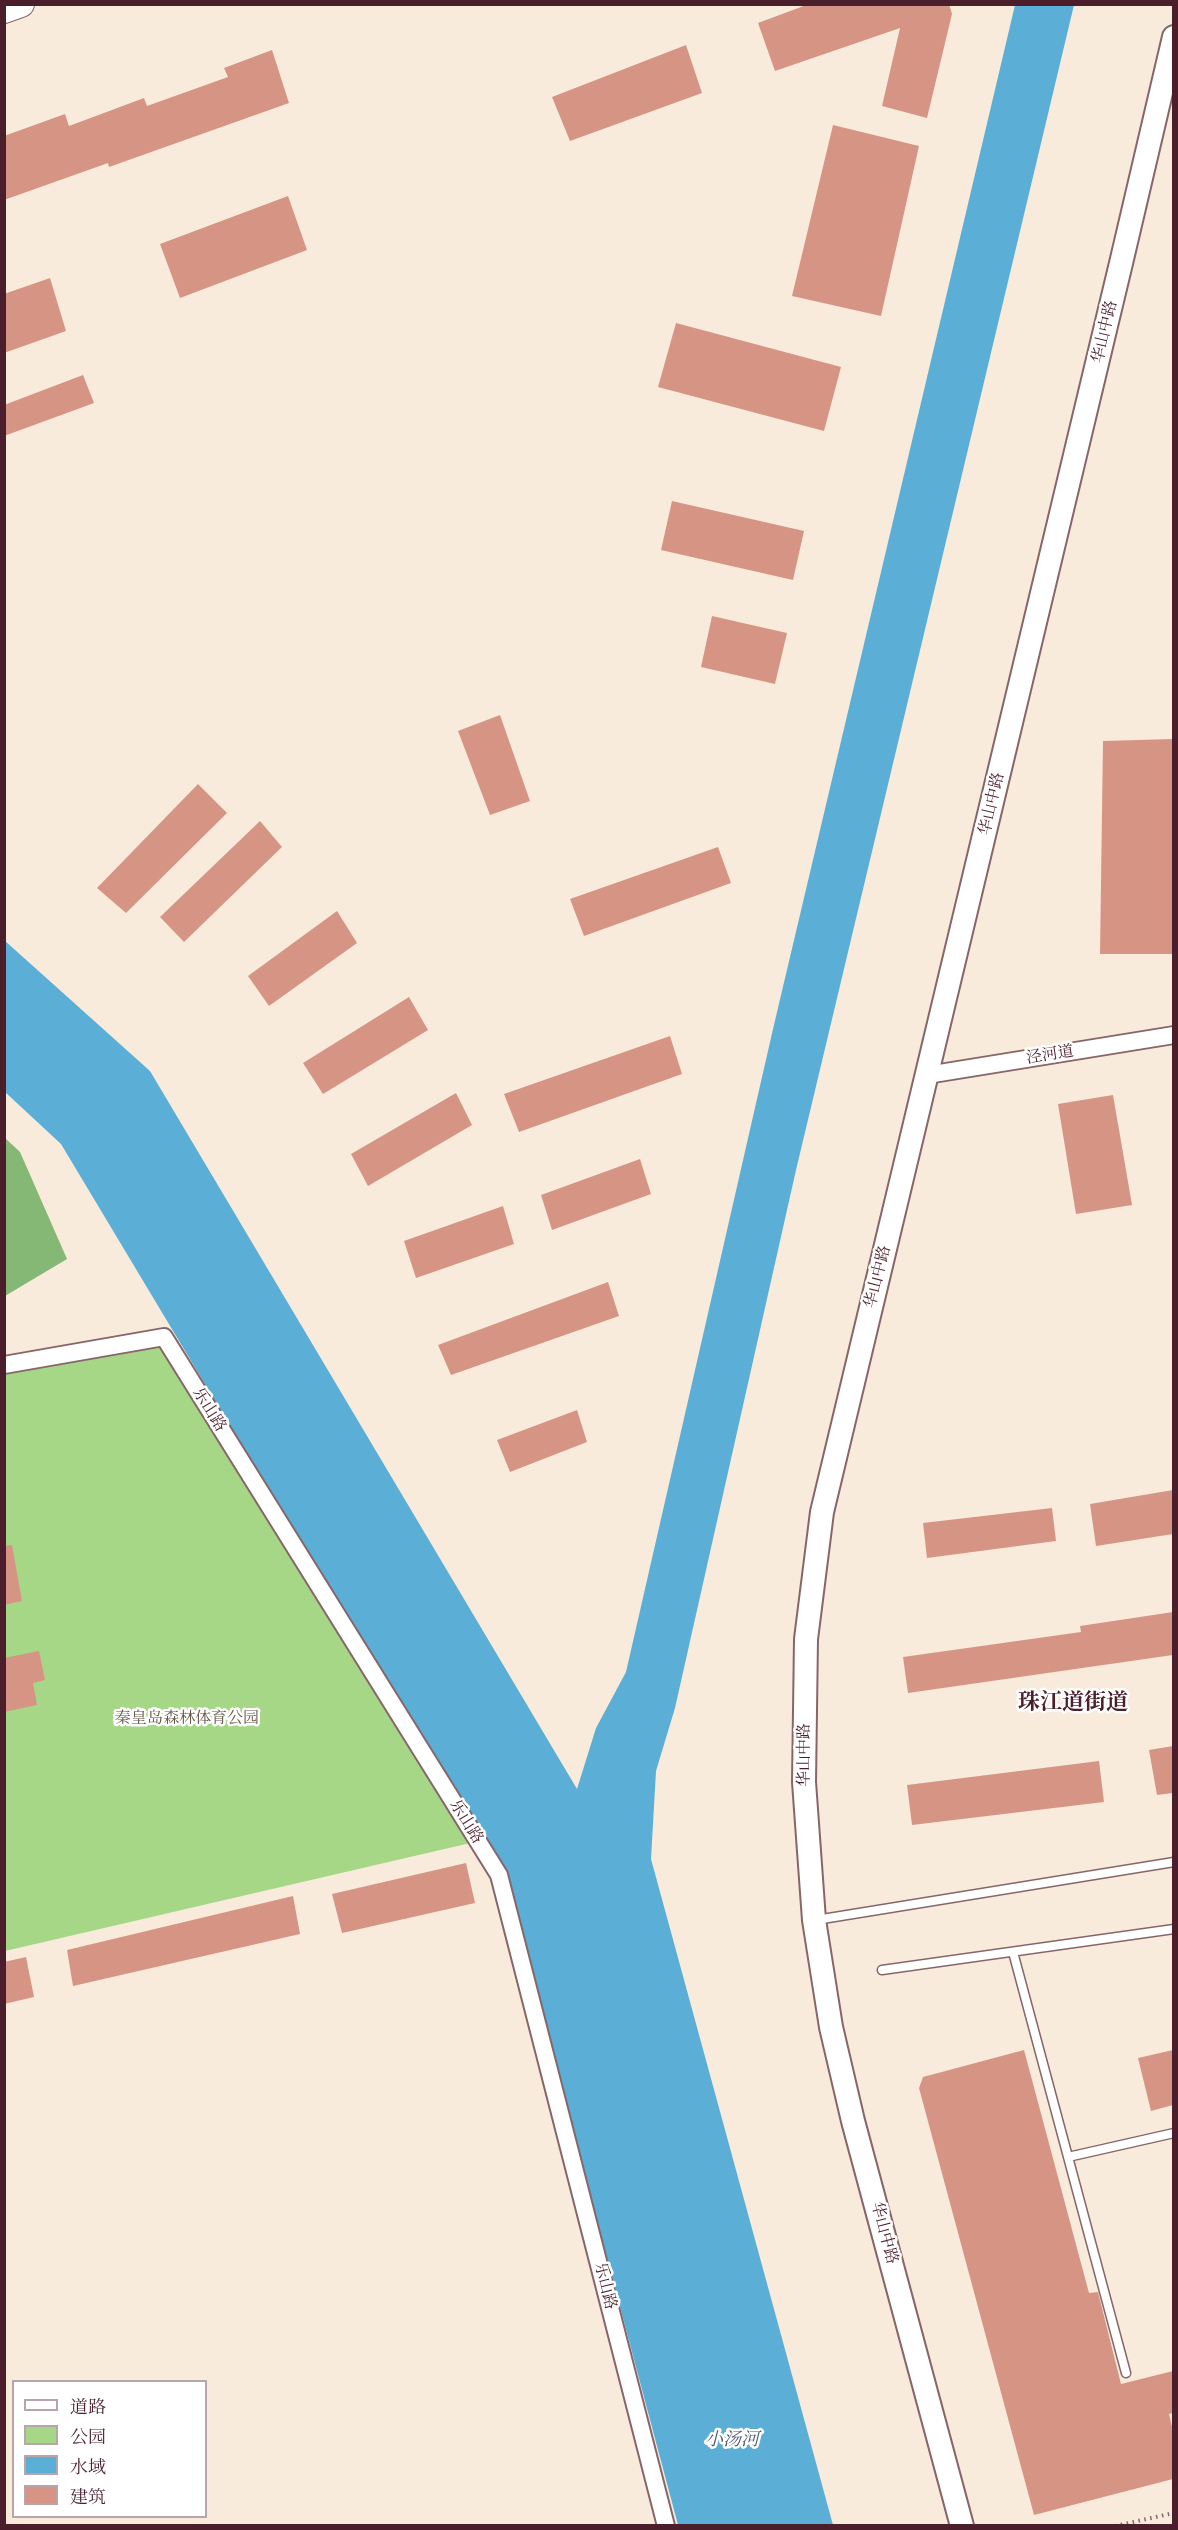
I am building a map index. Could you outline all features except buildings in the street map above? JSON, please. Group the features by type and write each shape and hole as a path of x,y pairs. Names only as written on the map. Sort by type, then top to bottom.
{"main road":[{"path":"4,10 21,4"}],"street":[{"name":"华山中路","path":"962,2526 831,2027 814,1920 804,1770 807,1639 822,1512 1173,37"},
{"name":"泾河道","path":"927,1075 1173,1035"},
{"name":"乐山路","path":"4,1365 164,1337 499,1875 666,2526"}],"lane":[{"path":"814,1920 1173,1862"},
{"path":"882,1970 1173,1929"},
{"path":"1013,1952 1126,2373"},
{"path":"1068,2157 1173,2133"}],"path":[{"path":"1115,2526 1173,2513"}],"green space":[{"path":"4,1137 20,1152 67,1259 5,1296"},
{"name":"秦皇岛森林体育公园","path":"164,1337 479,1841 5,1951 5,1365"}],"water":[{"name":"小汤河","path":"1015,5 1074,5 796,1170 675,1708 656,1771 651,1859 833,2525 678,2525 510,1893 61,1144 5,1092 4,940 150,1071 577,1789 596,1728 626,1672 773,1029"}],"district":[{"name":"珠江道街道","path":"1073,1703"}]}
